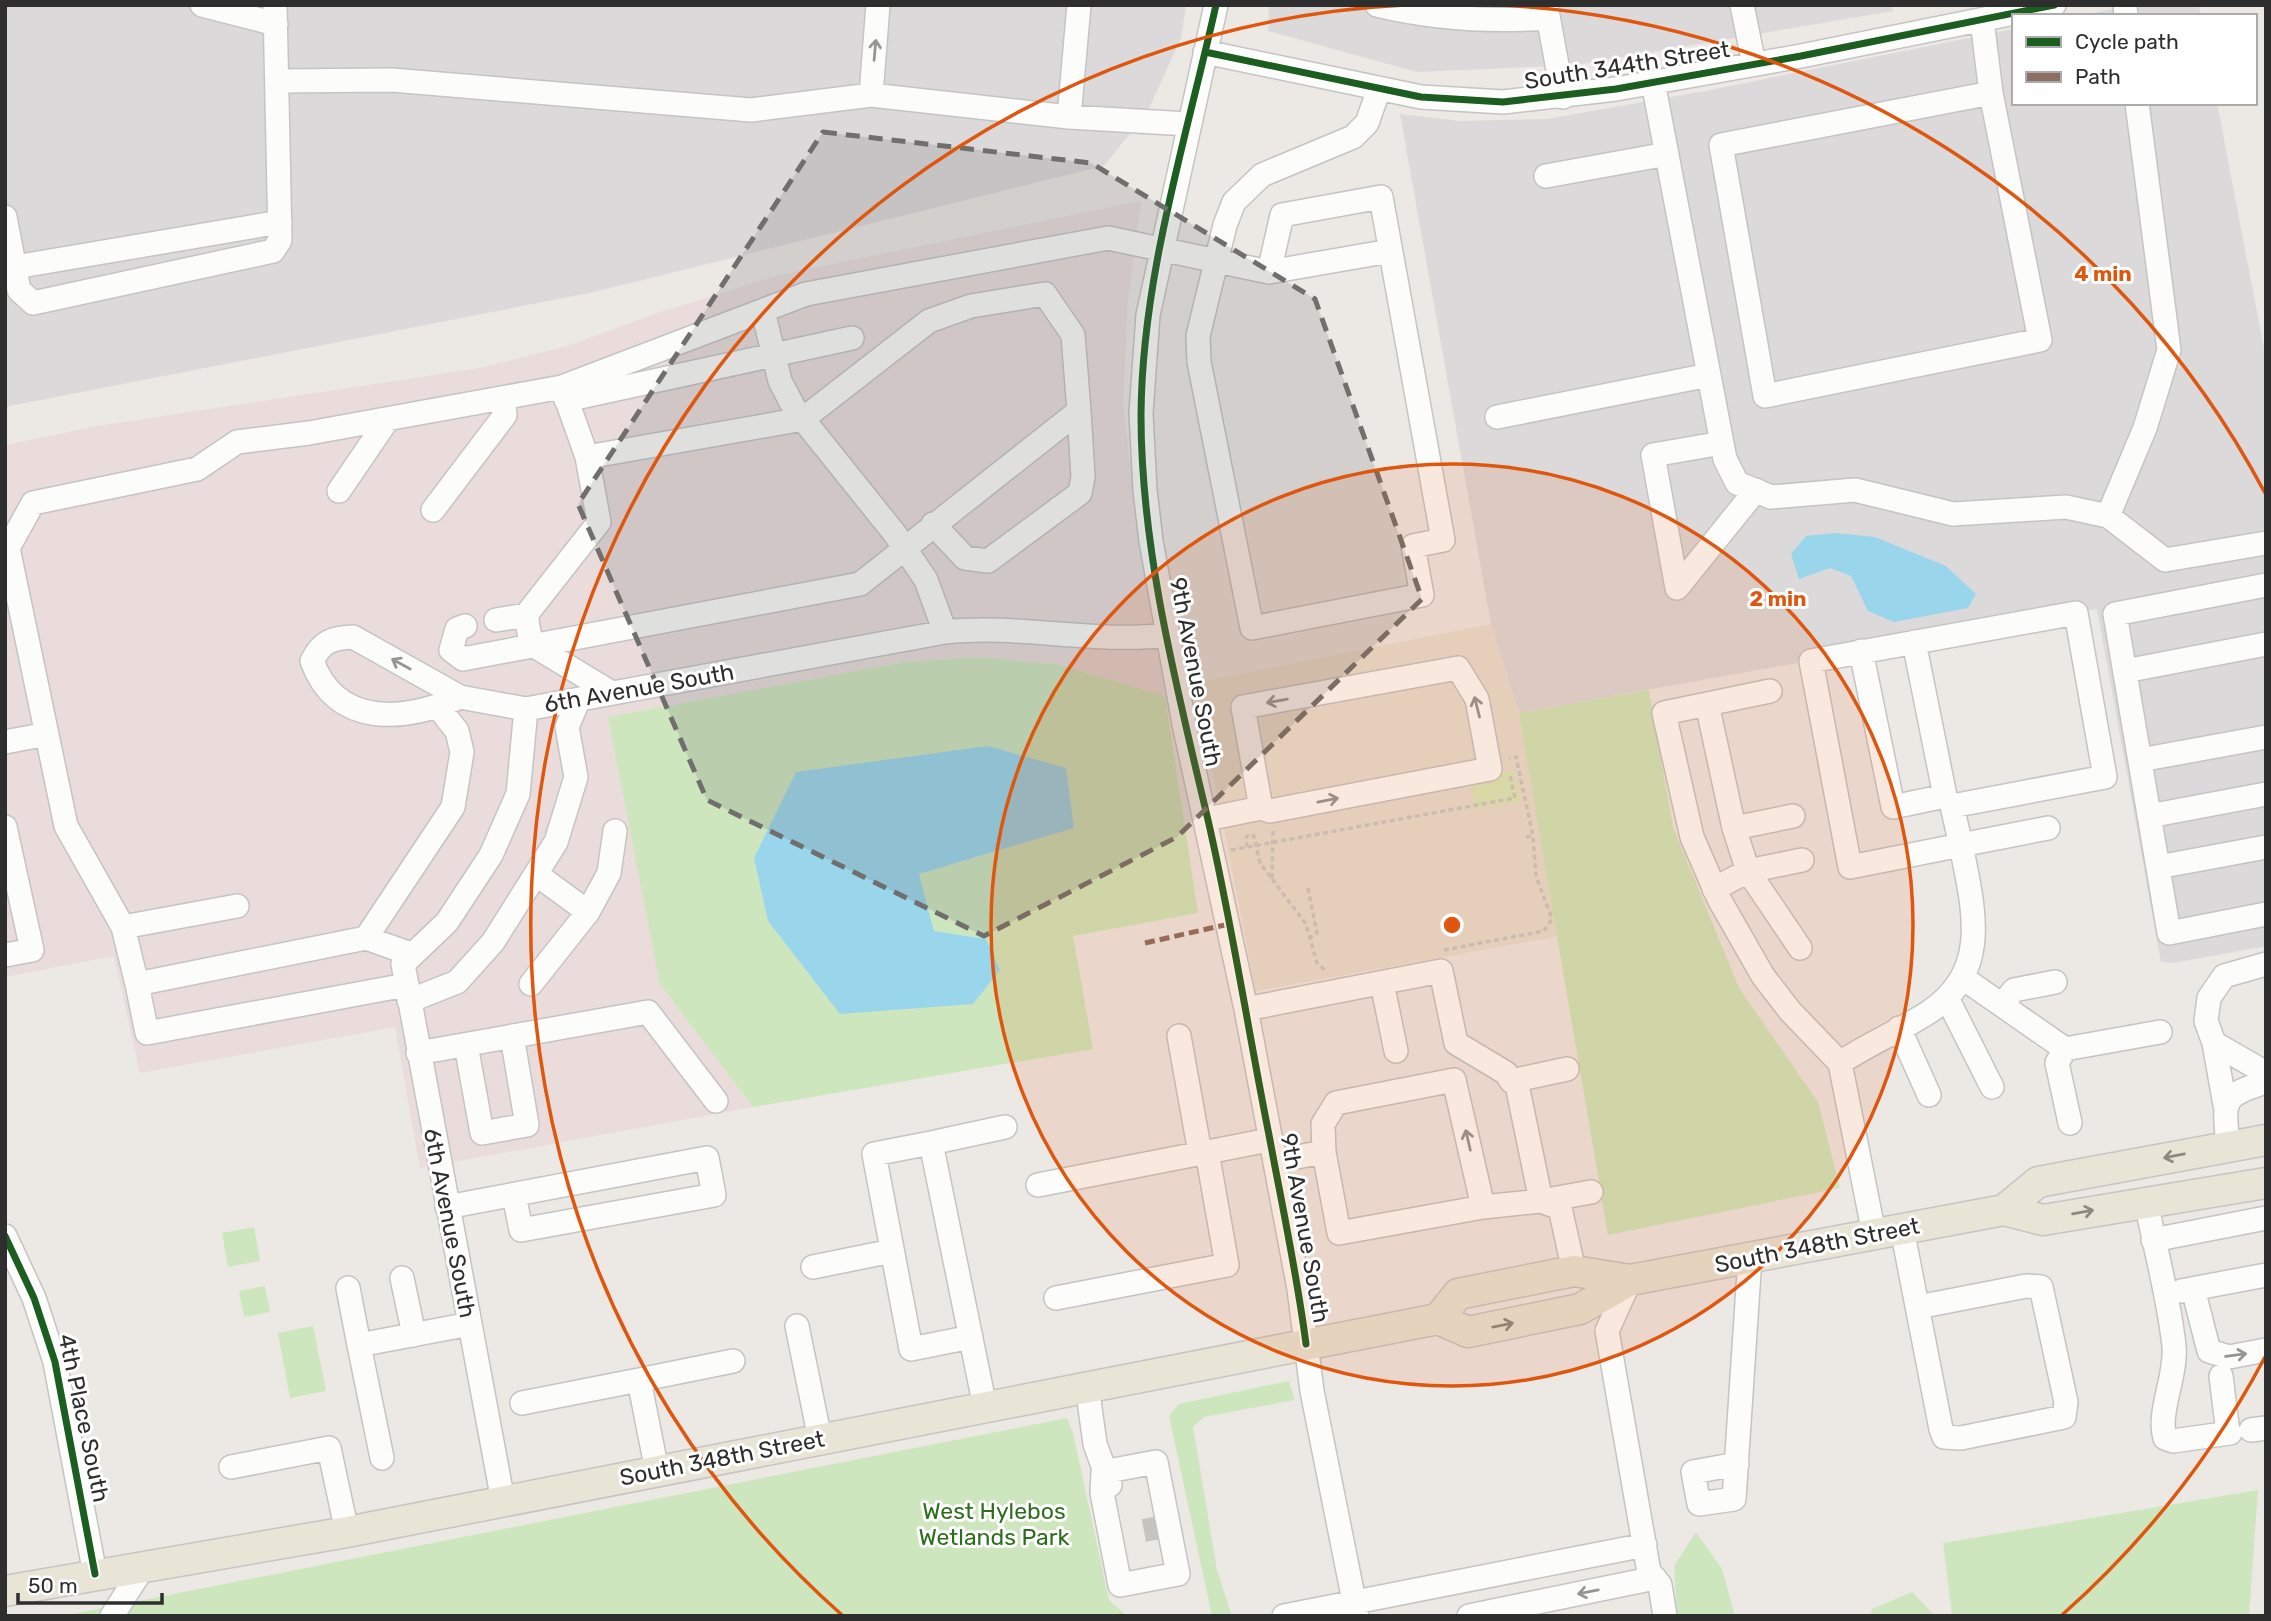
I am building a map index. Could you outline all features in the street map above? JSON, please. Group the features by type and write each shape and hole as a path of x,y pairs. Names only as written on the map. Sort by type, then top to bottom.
{"main road":[{"name":"South 348th Street","path":"2004,1210 2038,1182 2266,1140"},
{"name":"South 348th Street","path":"1438,1319 1458,1294 1574,1271 1630,1280 2004,1210 2043,1220 2266,1183"},
{"name":"South 348th Street","path":"5,1591 347,1532 1438,1319 1468,1332 1580,1309 1630,1280"}],"street":[{"path":"5,217 19,290 33,303 274,251 281,240 276,15 202,5"},
{"path":"871,95 878,5"},
{"path":"1069,117 1079,5"},
{"name":"9th Avenue South","path":"1216,5 1160,250 1148,315 1142,439 1151,541 1168,635 1246,1009 1312,1391 1356,1609"},
{"path":"1377,5 1409,13 1492,22 1547,11 1563,97"},
{"path":"1742,5 1754,64"},
{"name":"South 344th Street","path":"1205,52 1421,97 1479,102 1563,97 1653,82 2054,5"},
{"path":"1982,20 1991,93 2040,340 1765,396 1721,145 1991,93"},
{"path":"278,81 392,80 751,110 871,95 1069,117 1188,124"},
{"path":"1653,82 1722,443 1737,483 1771,497 1855,490 1953,514 2066,507 2108,516 2165,560 2266,543"},
{"path":"1269,272 1282,215 1381,197 1443,540 1413,546 1422,594 1252,628 1199,362 1198,336 1216,261 1229,213 1242,192 1273,169 1353,137 1367,123 1379,89"},
{"path":"2108,516 2145,428 2169,350 2137,105"},
{"path":"1546,176 1667,154"},
{"path":"15,267 280,222"},
{"path":"564,393 806,294 1108,238 1269,272 1390,251"},
{"path":"587,457 803,419 929,321 971,306 1045,294 1073,335 1083,477 1080,493 988,561 965,558 933,524"},
{"path":"763,310 780,381 803,419 904,547 926,580 945,632"},
{"path":"579,699 567,727 576,777 556,842 493,942 457,982 407,993 147,1032 123,927 66,826 8,548 33,503 197,469 237,442 503,398 564,393 774,357 852,338"},
{"path":"1497,416 1709,375"},
{"path":"496,620 526,614 599,522 587,457 564,393"},
{"path":"433,510 505,415 503,398"},
{"path":"465,626 457,629 451,650 463,659 531,643 860,584 1079,411"},
{"path":"340,491 388,419"},
{"path":"1722,443 1653,455 1677,588 1756,490"},
{"path":"2266,585 2115,614 2169,933 2266,914"},
{"path":"1861,651 1893,807 2105,777 2076,613 1861,651 1811,660 1850,867 2048,828"},
{"path":"526,614 531,643 612,693"},
{"name":"6th Avenue South","path":"503,1501 403,964 447,922 491,855 518,794 526,709 945,632 983,628 1138,639 1168,635"},
{"path":"460,697 439,707 389,717 349,706 319,680 312,661 319,646 333,638 353,637 460,697 526,709"},
{"path":"1840,1063 1947,998 1963,978 1972,954 1974,932 1961,845 1913,642"},
{"path":"2124,671 2266,644"},
{"path":"1207,819 1261,808 1270,811 1490,769 1477,699 1458,668 1243,707 1261,808"},
{"path":"1770,691 1664,713 1692,838 1714,889 1763,976 1790,1011 1840,1063 1888,1232 1918,1307 1945,1438 1961,1438 2064,1417 2066,1402 2041,1287 2026,1286 1918,1307"},
{"path":"1707,704 1734,828 1748,871 1800,948"},
{"path":"366,938 453,807 462,752 457,731 439,707"},
{"path":"5,742 47,734"},
{"path":"2140,760 2266,737"},
{"path":"2149,816 2266,794"},
{"path":"1734,828 1793,816"},
{"path":"5,827 32,950 5,955"},
{"path":"531,984 588,912 609,873 615,831"},
{"path":"2158,867 2266,848"},
{"path":"1714,889 1748,871 1802,860"},
{"path":"536,874 588,912"},
{"path":"123,927 237,906"},
{"path":"137,984 366,938 411,954"},
{"path":"2228,1146 2225,1105 2206,1010 2215,987 2224,976 2266,964"},
{"path":"1246,1009 1441,971 1455,1043 1506,1073 1510,1081 1567,1069"},
{"path":"1963,978 2065,1049 2160,1032"},
{"path":"2002,1005 2014,990 2055,982"},
{"path":"1382,983 1396,1051"},
{"path":"1947,998 1992,1087"},
{"path":"418,1053 648,1012 716,1101"},
{"path":"1899,1028 1929,1094"},
{"path":"466,1045 482,1133 527,1125 512,1036"},
{"path":"1056,1298 1227,1265 1179,1036"},
{"path":"2214,1043 2266,1073"},
{"path":"2065,1049 2057,1063 2070,1123"},
{"path":"1483,1207 1454,1080 1336,1102 1323,1124 1324,1152 1339,1233 1483,1207 1591,1192"},
{"path":"1516,1080 1541,1201"},
{"path":"2225,1105 2237,1090 2266,1082"},
{"path":"971,1337 911,1349 874,1154 1005,1128"},
{"path":"931,1143 985,1407"},
{"path":"1038,1185 1203,1152 1324,1152"},
{"path":"447,1207 707,1158 714,1195 521,1230 514,1195"},
{"path":"1541,1201 1560,1208 1574,1271"},
{"path":"2146,1201 2174,1361 2164,1421 2165,1438 2174,1441 2244,1431 2221,1376"},
{"path":"2153,1240 2266,1218"},
{"name":"4th Place South","path":"5,1236 34,1298 55,1362 95,1574"},
{"path":"813,1267 892,1251"},
{"path":"1737,1464 1750,1258"},
{"path":"2164,1295 2266,1275"},
{"path":"402,1278 414,1335"},
{"path":"1630,1280 1607,1331 1649,1572 1660,1585 1657,1614"},
{"path":"348,1287 382,1458"},
{"path":"2193,1289 2209,1350 2229,1357 2266,1350"},
{"path":"359,1345 470,1324"},
{"path":"797,1326 820,1439"},
{"path":"522,1403 733,1361"},
{"path":"639,1380 657,1471"},
{"path":"1087,1386 1095,1444 1112,1491 1128,1578 1163,1572 1158,1543"},
{"path":"231,1467 329,1448 347,1532"},
{"path":"1156,1462 1178,1574 1120,1585 1102,1493 1103,1472 1156,1462"},
{"path":"1153,1517 1148,1486 1158,1477"},
{"path":"1284,1616 1356,1609 1644,1545"},
{"path":"112,1616 142,1569"},
{"path":"1469,1616 1655,1578"}],"path":[{"path":"1436,951 1544,931 1552,919 1536,876 1533,836 1516,757 1507,759"},
{"path":"1526,837 1533,836"},
{"path":"1272,879 1271,843 1257,845 1260,863 1272,879 1292,902 1311,937 1320,969 1328,971"},
{"path":"1308,888 1317,933 1311,937"}],"highlighted area":[{"path":"823,132 1091,163 1315,299 1422,599 1177,837 984,936 707,800 578,504"}],"shaded area":[{"path":"5,5 1186,5 1181,38 1148,111 1104,166 594,292 5,407"},
{"path":"1269,5 1892,5 1893,11 1576,65 1417,72 1268,31"},
{"path":"2131,5 2199,5 2201,14 2088,14"},
{"path":"2012,29 2012,105 2217,105 2266,359 2266,946 2173,963 2161,962 2097,609 1519,713 1491,624 1400,114 1460,121 1547,119 1705,91"},
{"path":"1141,201 1128,301 1123,404 1135,509 1165,696 1055,664 977,657 905,662 807,681 660,984 753,1107 420,1168 395,1027 140,1073 114,956 5,977 5,445 98,426 480,368 567,346 658,313 779,275"},
{"path":"1491,624 1519,713 1559,936 1256,991 1195,683"}],"green space":[{"path":"977,657 1055,664 1165,696 1198,913 1073,936 1093,1049 753,1107 660,984 608,717 905,662","holes":["1066,769 1074,828 918,874 934,931 986,939 768,921"]},
{"path":"1649,690 1673,827 1739,988 1818,1102 1840,1188 1608,1235 1519,713"},
{"path":"1514,770 1520,801 1475,809 1470,778"},
{"path":"254,1227 260,1261 228,1267 222,1233"},
{"path":"265,1286 270,1312 244,1317 239,1291"},
{"path":"313,1326 326,1391 290,1398 278,1333"},
{"path":"1289,1381 1295,1400 1204,1417 1193,1427 1217,1570 1232,1616 1212,1616 1169,1416 1179,1404"},
{"name":"West Hylebos Wetlands Park","path":"1067,1418 1073,1433 1109,1600 1127,1616 62,1616"},
{"path":"2258,1490 2249,1616 1952,1616 1943,1543"},
{"path":"1696,1532 1722,1569 1735,1616 1677,1616 1674,1566"},
{"path":"1912,1592 1935,1616 1870,1616 1872,1609"}],"water":[{"path":"1835,533 1875,537 1946,566 1976,594 1968,608 1894,622 1868,611 1851,576 1830,568 1799,579 1791,554 1806,536"},
{"path":"988,746 1066,768 1074,828 919,874 934,931 986,939 1000,970 973,1004 840,1014 768,921 754,858 796,772"}],"tunnel":[{"path":"1153,1517 1158,1543"}],"marked path":[{"path":"1145,943 1229,924"}],"cycle path":[{"path":"1216,5 1157,260 1143,363 1143,466 1147,517 1163,619 1225,898 1294,1266 1306,1344"},
{"path":"1205,52 1421,97 1503,102 1616,89 1801,56 2054,5"},
{"path":"5,1236 34,1298 55,1362 95,1574"}]}
